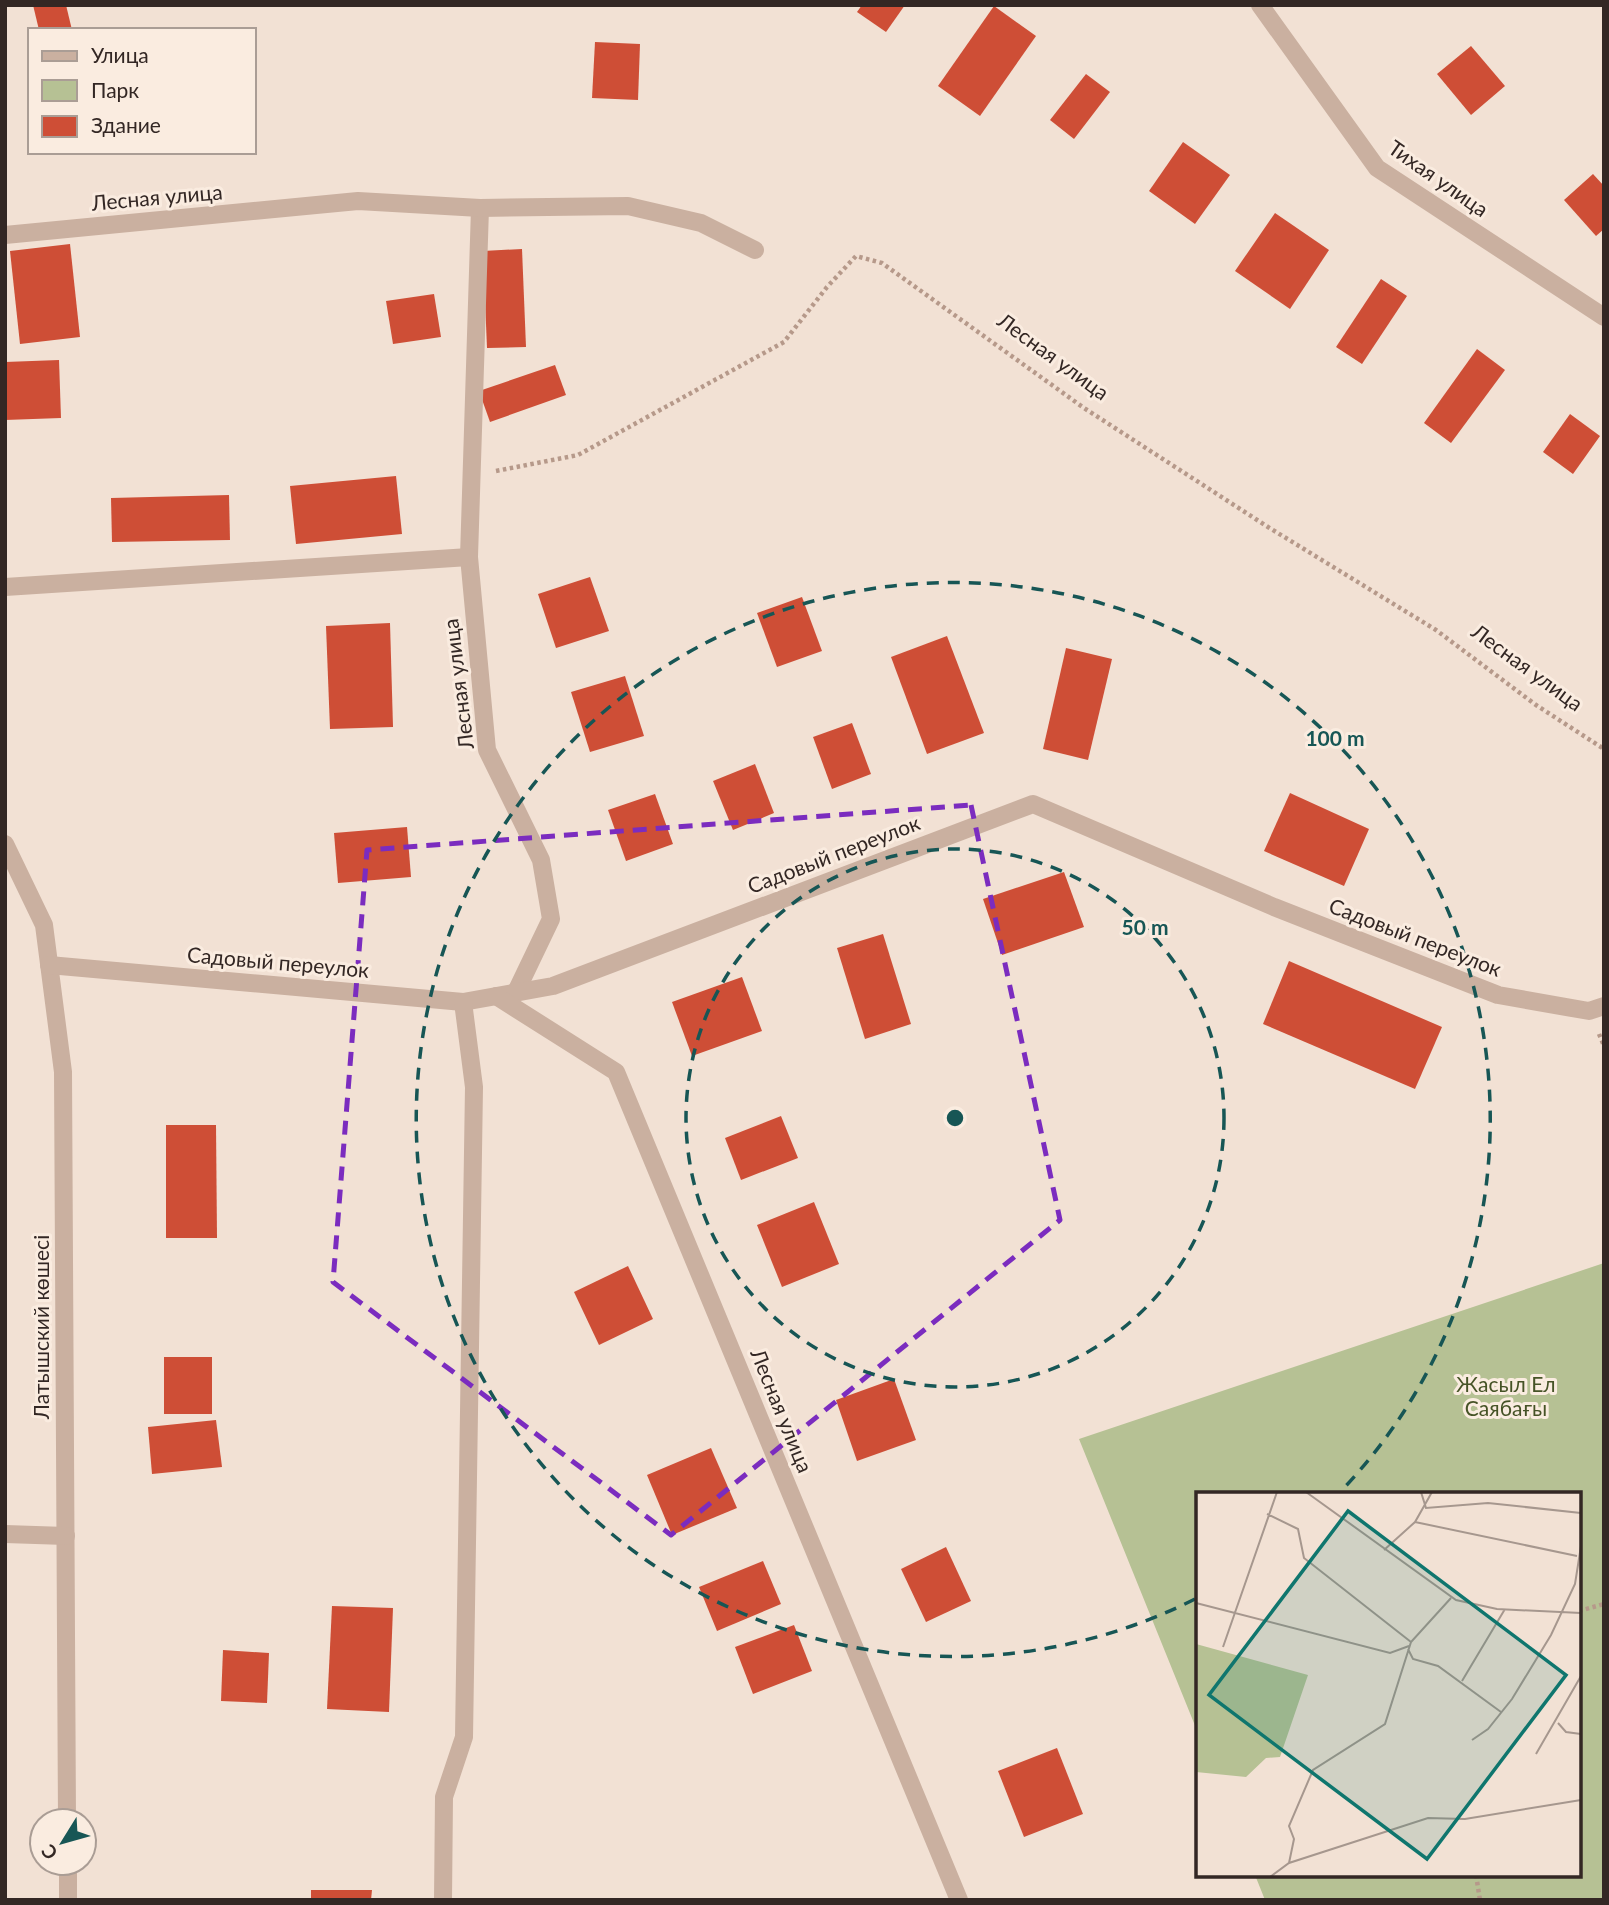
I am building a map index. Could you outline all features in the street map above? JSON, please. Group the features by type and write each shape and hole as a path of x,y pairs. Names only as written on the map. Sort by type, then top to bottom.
{"street":[{"name":"Тихая улица","path":"1260,5 1377,168 1604,317"},
{"name":"Лесная улица","path":"5,235 358,201 480,208 628,206 701,223 755,250"},
{"name":"Лесная улица","path":"480,208 469,557 487,750 541,860 551,919 516,992"},
{"path":"5,587 469,557"},
{"name":"Садовый переулок","path":"49,965 463,1002 553,986 1033,804 1274,907 1498,995 1589,1011 1604,1006"},
{"name":"Латышский көшесі","path":"5,844 44,925 63,1072 67,1807"},
{"name":"Лесная улица","path":"496,996 617,1072 959,1900"},
{"path":"443,1900 444,1797 464,1737 474,1087 463,1002"},
{"path":"5,1534 66,1536"},
{"path":"68,1877 68,1900"}],"path":[{"name":"Лесная улица","path":"471,476 578,456 785,342 827,287 856,256 882,263 1084,408 1268,527 1436,630 1536,705 1604,749"},
{"path":"1581,1610 1604,1604"},
{"path":"1476,1877 1480,1900"}],"highlighted area":[{"path":"971,805 1060,1220 671,1535 333,1282 367,850"}],"green space":[{"name":"Жасыл Ел Саябағы","path":"1604,1263 1604,1900 1265,1900 1256,1877 1581,1877 1581,1492 1196,1492 1196,1728 1079,1439"}],"building":[{"path":"33,5 66,5 72,28 39,28"},
{"path":"862,5 905,5 886,32 857,12"},
{"path":"994,6 1036,36 980,116 938,86"},
{"path":"595,42 640,44 638,100 592,98"},
{"path":"1471,46 1505,86 1471,115 1437,74"},
{"path":"1086,74 1110,92 1074,139 1050,120"},
{"path":"1183,142 1230,175 1195,224 1149,191"},
{"path":"1593,174 1604,186 1604,229 1596,236 1564,200"},
{"path":"1275,213 1329,250 1290,309 1235,271"},
{"path":"70,244 80,337 20,344 10,251"},
{"path":"522,249 526,347 487,348 483,251"},
{"path":"1381,279 1407,296 1362,364 1336,347"},
{"path":"434,294 441,337 393,344 386,301"},
{"path":"1477,349 1505,370 1451,443 1424,423"},
{"path":"59,360 61,418 5,420 5,362"},
{"path":"555,365 566,395 490,422 479,391"},
{"path":"1570,414 1600,436 1573,474 1543,452"},
{"path":"396,476 402,534 296,544 290,486"},
{"path":"229,495 230,540 112,542 111,498"},
{"path":"590,577 609,631 556,648 538,594"},
{"path":"802,597 822,651 777,667 757,613"},
{"path":"390,623 393,727 330,729 326,626"},
{"path":"947,636 984,733 927,754 891,657"},
{"path":"1066,648 1112,659 1088,760 1043,749"},
{"path":"625,676 644,736 590,752 571,692"},
{"path":"852,723 871,774 832,789 813,737"},
{"path":"755,764 774,813 733,830 713,781"},
{"path":"1290,793 1369,829 1344,886 1264,851"},
{"path":"655,794 673,844 626,861 608,810"},
{"path":"407,827 411,877 338,883 334,833"},
{"path":"1064,872 1084,927 1002,955 983,899"},
{"path":"883,934 911,1024 865,1039 837,948"},
{"path":"1289,961 1442,1027 1415,1089 1263,1024"},
{"path":"742,977 762,1031 692,1056 672,1002"},
{"path":"781,1116 798,1158 741,1180 725,1138"},
{"path":"166,1125 216,1125 217,1238 166,1238"},
{"path":"814,1202 839,1264 782,1287 757,1225"},
{"path":"628,1266 653,1319 599,1345 574,1292"},
{"path":"164,1357 212,1357 212,1414 164,1414"},
{"path":"894,1379 916,1440 857,1461 836,1400"},
{"path":"216,1420 222,1467 152,1474 148,1427"},
{"path":"711,1448 737,1508 672,1535 647,1475"},
{"path":"946,1547 971,1601 926,1622 901,1569"},
{"path":"763,1561 781,1604 717,1631 699,1587"},
{"path":"332,1606 393,1608 389,1712 327,1709"},
{"path":"794,1625 812,1671 753,1694 735,1647"},
{"path":"223,1650 269,1653 267,1703 221,1701"},
{"path":"1057,1748 1083,1814 1024,1837 998,1771"},
{"path":"311,1890 372,1890 371,1900 311,1900"}]}
